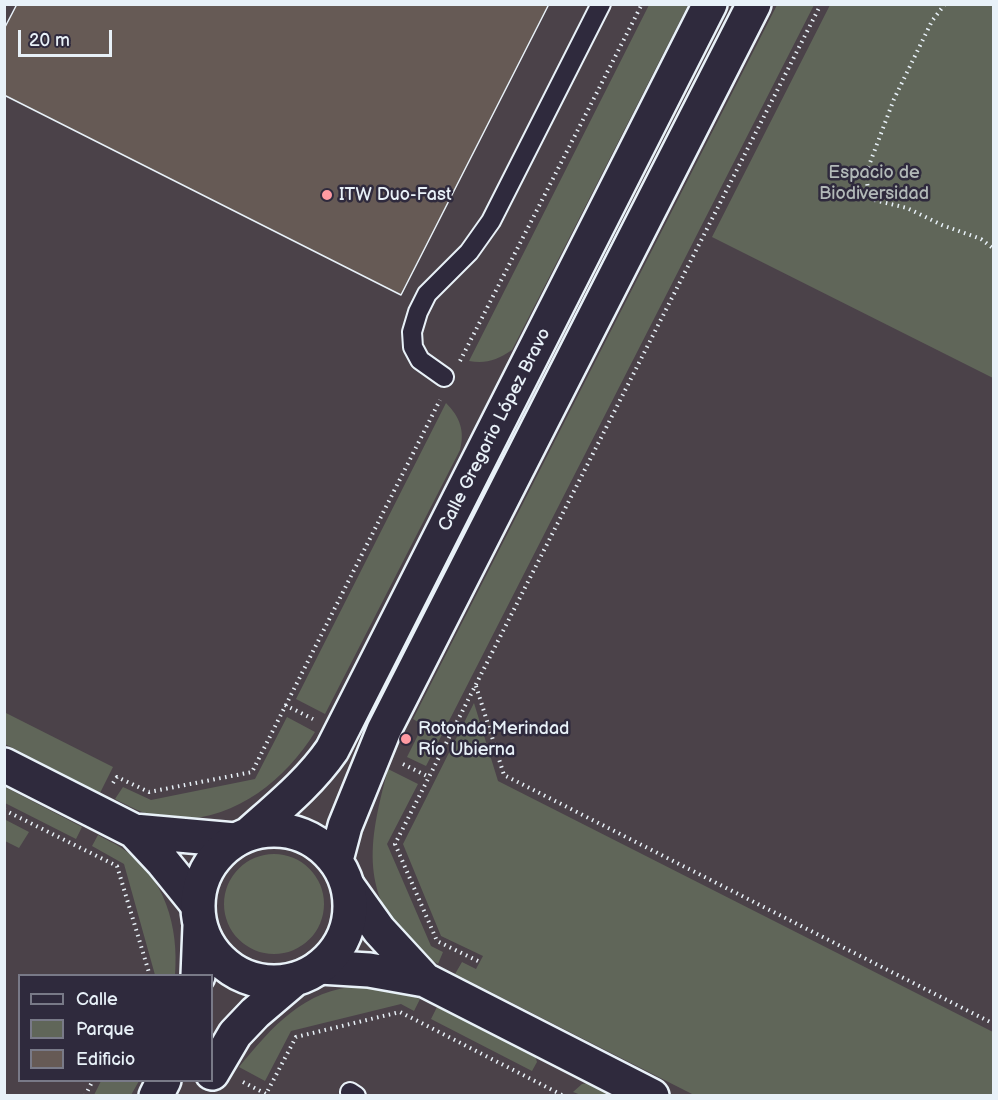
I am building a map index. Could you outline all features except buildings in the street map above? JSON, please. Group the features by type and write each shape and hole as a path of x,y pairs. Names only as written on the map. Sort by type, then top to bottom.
{"main road":[{"name":"Calle Gregorio López Bravo","path":"243,836 300,788 332,750 710,4"},
{"name":"Calle Gregorio López Bravo","path":"343,874 345,826 384,730 754,4"},
{"path":"4,765 134,831 163,862 199,914 205,939 214,952 237,973 263,981 279,982 307,973 369,970 425,980 652,1095"},
{"path":"134,831 243,836 276,829 299,833 319,844 343,874 379,930 425,980"},
{"path":"198,974 202,881 208,867 219,853 243,836"},
{"path":"213,1071 235,1034 255,1013 337,949 347,930 351,903 343,874"}],"lane":[{"path":"448,379 420,360 413,347 412,332 418,312 427,294 469,252 491,221 602,4"}],"path":[{"path":"117,777 149,792 252,772 448,379 642,4"},
{"path":"478,961 437,941 395,844 821,4"},
{"path":"945,4 932,21 894,99 868,168 868,191 874,200 907,208 942,225 961,230 981,239 993,249"},
{"path":"476,686 504,775 993,1024"},
{"path":"4,810 117,867 150,974"},
{"path":"265,1095 296,1037 400,1012 564,1095"}],"shaded area":[{"path":"5,5 993,5 993,1095 5,1096"}],"green space":[{"path":"649,5 688,5 512,350 491,360 469,361"},
{"path":"777,5 814,5 426,766 407,757 423,725 413,719"},
{"name":"Espacio de Biodiversidad","path":"830,5 993,5 993,378 712,237"},
{"path":"446,403 460,425 462,437 460,450 325,714 296,699"},
{"path":"474,703 498,781 993,1032 993,1095 694,1095 455,974 462,962 476,969 483,956 441,936 403,844"},
{"path":"4,712 113,767 100,793 5,744"},
{"path":"287,717 315,732 286,769 249,799 206,816 182,819 158,817 141,812 115,799 123,787 151,800 255,779"},
{"path":"388,769 418,784 387,844 431,946 443,952 438,964 414,949 394,925 383,904 376,883 373,840"},
{"path":"5,787 82,827 76,839 5,803"},
{"path":"4,819 29,832 19,848 5,841"},
{"path":"98,835 120,847 137,860 159,889 171,921 176,957 175,974 155,974 124,864 92,846"},
{"path":"274,854 302,862 316,876 324,904 316,932 302,946 274,954 246,946 232,932 224,904 232,876 246,862"},
{"path":"360,986 406,993 420,999 414,1011 401,1004 291,1031 265,1081 239,1067 277,1025 306,1002 322,994"},
{"path":"437,1007 535,1056 537,1062 532,1071 431,1019"},
{"path":"100,1082 138,1082 131,1095 94,1095"},
{"path":"588,1083 613,1095 581,1095 573,1092 582,1084"}],"place":[{"name":"ITW Duo-Fast","path":"327,195"},
{"name":"Rotonda Merindad Río Ubierna","path":"406,739"}]}
